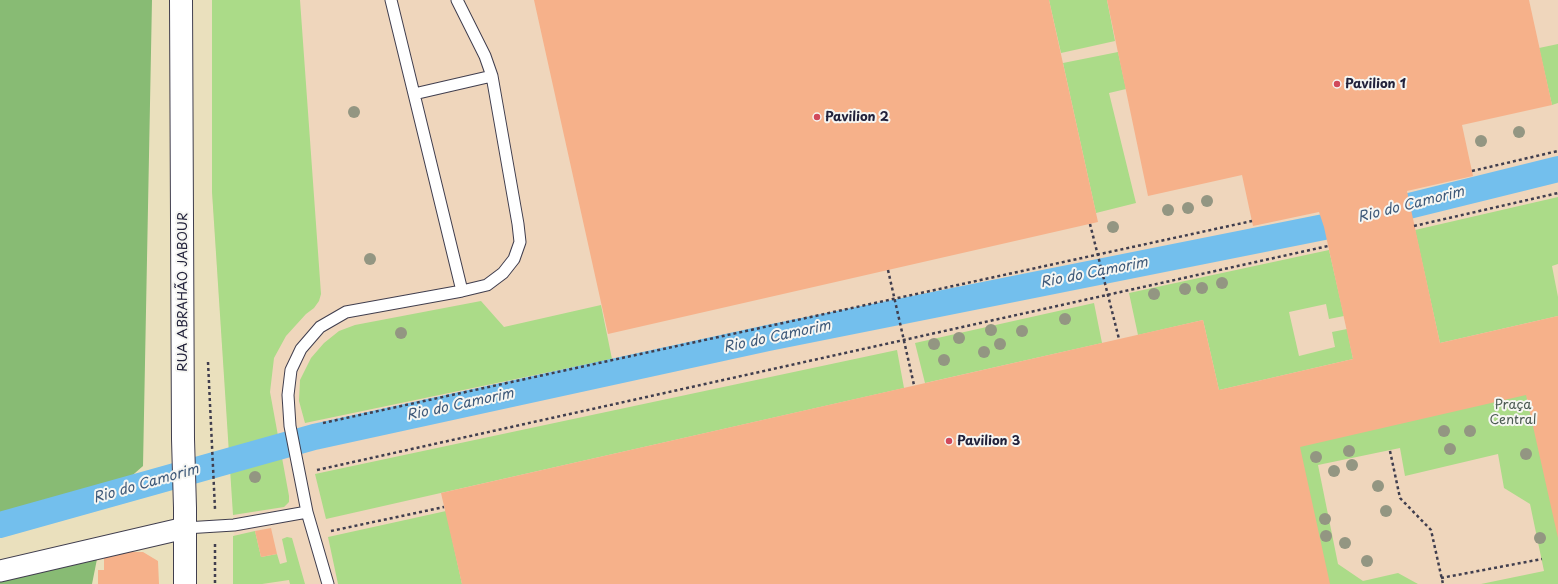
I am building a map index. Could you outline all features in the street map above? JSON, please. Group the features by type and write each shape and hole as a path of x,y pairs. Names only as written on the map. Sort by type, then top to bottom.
{"street":[{"name":"RUA ABRAHÃO JABOUR","path":"181,0 185,584"},
{"path":"0,571 185,518"}],"lane":[{"path":"391,0 462,291"},
{"path":"328,584 307,512 290,426 288,395 291,370 301,349 320,326 346,312 487,285 503,273 514,259 520,242 492,76 485,56 457,0"},
{"path":"414,94 492,76"},
{"path":"185,518 234,525 307,512"}],"path":[{"path":"1472,171 1558,151"},
{"path":"1414,226 1558,193"},
{"path":"323,423 1252,221"},
{"path":"1090,224 1118,339"},
{"path":"298,469 1328,246"},
{"path":"888,270 914,385"},
{"path":"213,449 214,488"},
{"path":"1390,451 1400,498 1431,530 1443,584"},
{"path":"313,535 444,506"},
{"path":"1441,578 1542,559"}],"shaded area":[{"path":"212,0 1558,0 1558,584 233,584 234,525 212,192"}],"green space":[{"path":"0,0 152,0 143,466 111,494 0,520"},
{"path":"212,0 300,0 321,294 319,301 314,308 306,314 286,336 274,358 270,392 289,502 284,507 233,515 212,192"},
{"path":"1049,0 1107,0 1115,41 1061,53"},
{"path":"1558,44 1558,103 1552,105 1539,48"},
{"path":"1118,52 1126,89 1109,93 1136,203 1096,213 1063,63"},
{"path":"1558,197 1558,264 1552,266 1558,297 1558,316 1440,343 1415,230"},
{"path":"1329,250 1344,316 1329,319 1326,304 1289,312 1299,356 1335,347 1332,332 1347,329 1353,359 1219,390 1203,320 1138,335 1129,293"},
{"path":"481,301 504,327 601,305 612,359 305,423 299,401 300,380 311,358 324,343 339,331 355,325"},
{"path":"1094,303 1102,343 925,383 915,343"},
{"path":"897,350 904,388 326,519 315,474"},
{"name":"Praça Central","path":"1558,390 1558,584 1481,584 1544,571 1530,504 1504,488 1498,454 1405,476 1400,448 1318,465 1338,564 1363,581 1398,573 1418,584 1296,584 1259,423"},
{"path":"446,511 462,584 338,584 328,537"},
{"path":"255,531 261,557 277,554 280,564 287,562 282,539 287,537 292,538 305,584 290,584 289,580 262,584 233,584 233,536"},
{"path":"98,554 92,584 0,584 0,575"}],"building":[{"name":"Pavilion 2","path":"534,0 1049,0 1098,222 608,334"},
{"path":"1107,0 1529,0 1552,105 1462,125 1473,176 1407,191 1440,343 1558,316 1558,538 1526,395 1300,447 1330,584 462,584 441,493 1203,320 1219,390 1353,359 1324,227 1319,212 1253,226 1242,175 1148,196"},
{"path":"271,528 277,554 261,557 255,531"},
{"path":"131,548 131,552 143,552 158,561 159,584 98,584 98,570 104,570 104,552"}],"waterway":[{"name":"Rio do Camorim","path":"0,525 314,437 768,338 1324,227 1558,169"}],"place":[{"name":"Pavilion 1","path":"1337,84"},
{"name":"Pavilion 2","path":"817,117"},
{"name":"Pavilion 3","path":"949,441"}]}
